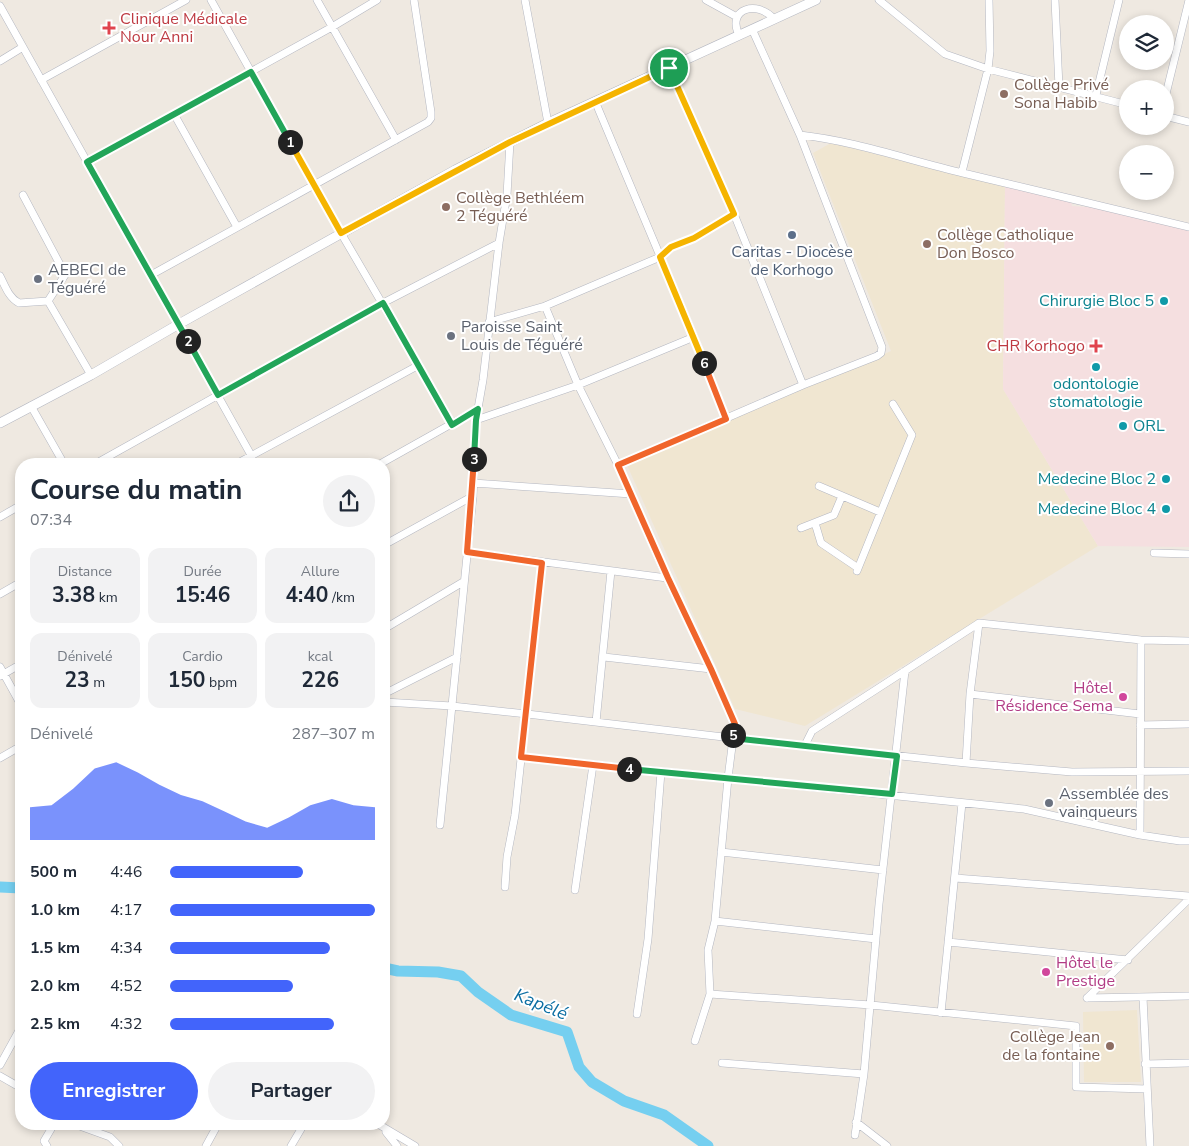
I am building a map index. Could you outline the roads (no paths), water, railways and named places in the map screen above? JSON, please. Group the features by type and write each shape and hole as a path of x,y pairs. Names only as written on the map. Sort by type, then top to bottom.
{"street":[{"path":"41,80 186,0"},
{"path":"211,0 341,233 452,425"},
{"path":"317,0 396,140"},
{"path":"87,162 332,27 377,0"},
{"path":"151,275 422,127 431,118 414,0"},
{"path":"525,0 548,123"},
{"path":"706,0 737,17"},
{"path":"0,423 91,375 341,233 510,142 774,19 800,3 816,0"},
{"path":"879,0 946,54 988,69 1119,102"},
{"path":"962,172 988,69 990,51 989,0"},
{"path":"1055,0 1059,87"},
{"path":"1096,95 1119,0"},
{"path":"1169,80 1189,0"},
{"path":"739,35 736,30 737,17 740,10 747,5 754,4 766,9 774,19"},
{"path":"0,6 253,458"},
{"path":"618,465 803,385 877,356 882,350 800,135 752,29"},
{"path":"0,61 23,48"},
{"path":"669,68 734,214 803,385"},
{"path":"595,101 694,337 726,419"},
{"path":"174,114 237,227"},
{"path":"1174,118 1189,122"},
{"path":"800,135 847,142 1189,227"},
{"path":"440,825 473,496 476,420 507,194 510,142"},
{"path":"23,195 65,276 48,301"},
{"path":"489,322 545,306 660,257 671,247 694,238 734,214"},
{"path":"106,458 383,303 499,243"},
{"path":"0,276 15,301 48,301"},
{"path":"48,301 91,375"},
{"path":"545,306 578,385 618,465 735,724 732,738 715,921 708,950 710,994 695,1041"},
{"path":"476,420 578,385 694,337"},
{"path":"246,458 419,365"},
{"path":"815,523 821,543 858,569 912,435 893,404"},
{"path":"31,406 61,458"},
{"path":"390,459 478,409"},
{"path":"473,483 631,494"},
{"path":"819,486 880,512"},
{"path":"390,543 473,496"},
{"path":"801,528 834,515 842,496"},
{"path":"0,517 15,508"},
{"path":"467,552 668,578"},
{"path":"1154,553 1189,554"},
{"path":"505,887 507,857 515,815 542,563"},
{"path":"596,722 604,657 611,571"},
{"path":"390,625 463,582"},
{"path":"0,594 15,585"},
{"path":"966,763 970,694 980,623"},
{"path":"806,745 812,731 980,623 1141,640 1189,641"},
{"path":"1140,835 1141,640"},
{"path":"604,657 711,669"},
{"path":"390,691 457,658"},
{"path":"15,666 1,672 15,695"},
{"path":"854,1135 864,1074 883,870 905,671"},
{"path":"970,694 1140,714"},
{"path":"390,702 452,706 966,763 1072,772 1189,771"},
{"path":"1140,725 1189,724"},
{"path":"0,758 15,749"},
{"path":"521,757 1024,809 1140,835 1189,841"},
{"path":"575,890 593,765"},
{"path":"637,1014 648,940 661,772"},
{"path":"941,1013 962,803"},
{"path":"721,852 883,870"},
{"path":"954,878 1189,898"},
{"path":"1189,898 1128,960 1087,998 1189,996"},
{"path":"715,921 876,939"},
{"path":"948,942 1128,960"},
{"path":"710,994 871,1005 1076,1026 1076,1088 1147,1089"},
{"path":"1142,997 1150,1146"},
{"path":"0,1065 15,1038"},
{"path":"1145,1064 1189,1062"},
{"path":"722,1063 864,1074"},
{"path":"0,1076 15,1085"},
{"path":"856,1122 887,1146"},
{"path":"47,1146 44,1141 50,1130"},
{"path":"91,1130 110,1137 119,1146"},
{"path":"206,1146 215,1130"},
{"path":"290,1146 300,1130"},
{"path":"384,1130 397,1146"},
{"path":"388,1130 415,1146"}],"waterway":[{"name":"Kapélé","path":"0,887 15,888"},
{"name":"Kapélé","path":"390,969 438,972 461,976 478,992 511,1015 567,1032 579,1067 592,1082 624,1101 664,1115 708,1146"}],"place":[{"name":"Clinique Médicale Nour Anni","path":"109,28"},
{"name":"Collège Privé Sona Habib","path":"1004,94"},
{"name":"Collège Bethléem 2 Téguéré","path":"446,207"},
{"name":"Caritas - Diocèse de Korhogo","path":"792,235"},
{"name":"Collège Catholique Don Bosco","path":"927,244"},
{"name":"AEBECI de Téguéré","path":"38,279"},
{"name":"Chirurgie Bloc 5","path":"1164,301"},
{"name":"Paroisse Saint Louis de Téguéré","path":"451,336"},
{"name":"CHR Korhogo","path":"1096,346"},
{"name":"odontologie stomatologie","path":"1096,367"},
{"name":"ORL","path":"1123,426"},
{"name":"Medecine Bloc 2","path":"1166,479"},
{"name":"Medecine Bloc 4","path":"1166,509"},
{"name":"Hôtel Résidence Sema","path":"1123,697"},
{"name":"Assemblée des vainqueurs","path":"1049,803"},
{"name":"Hôtel le Prestige","path":"1046,972"},
{"name":"Collège Jean de la fontaine","path":"1110,1046"}]}
